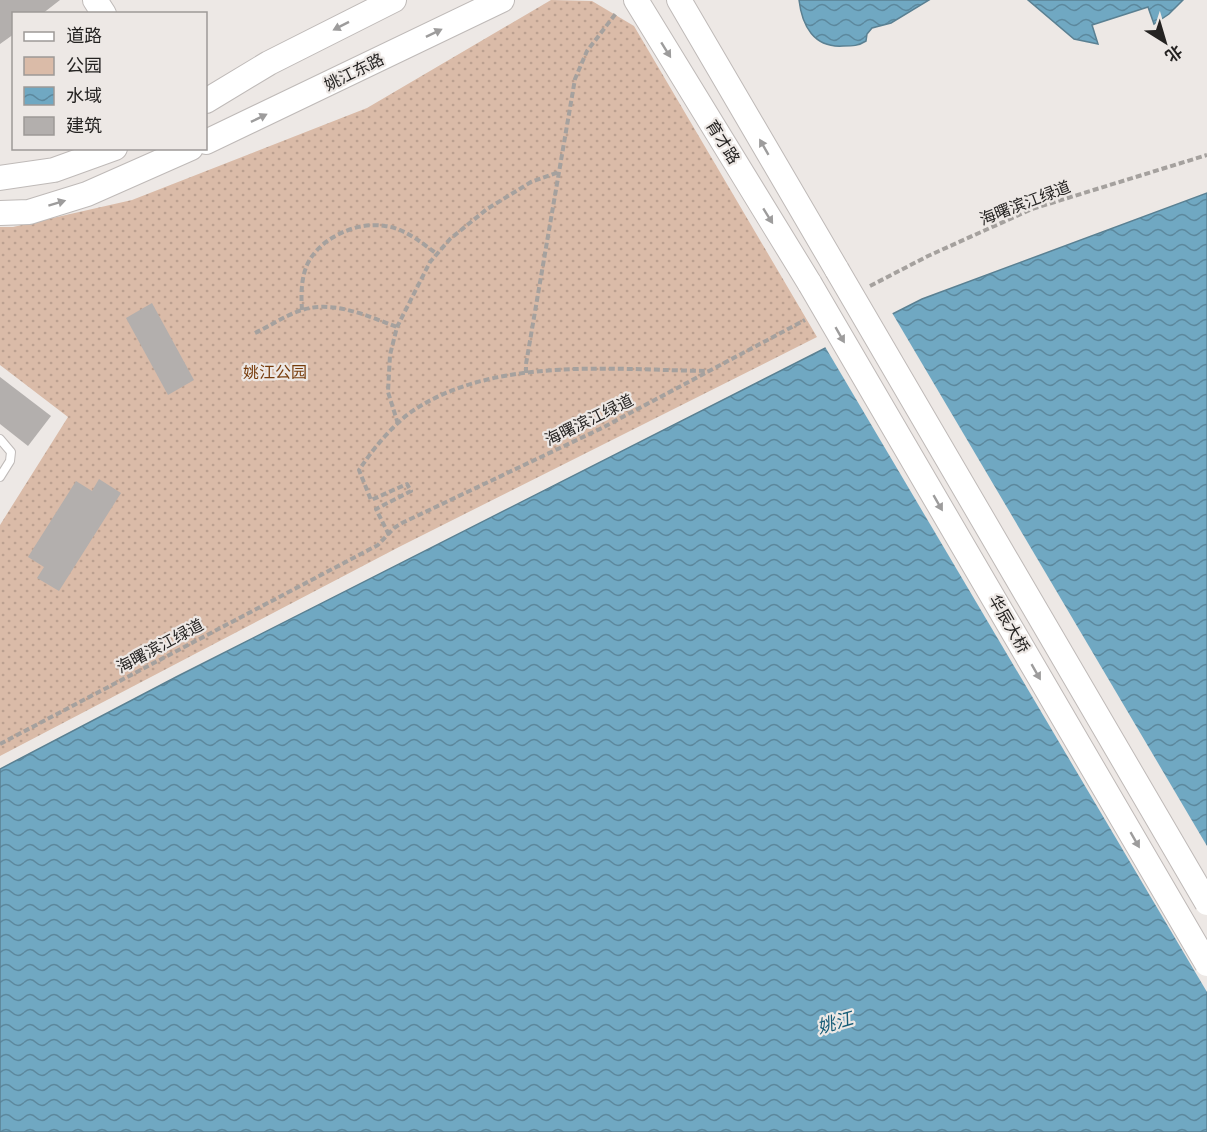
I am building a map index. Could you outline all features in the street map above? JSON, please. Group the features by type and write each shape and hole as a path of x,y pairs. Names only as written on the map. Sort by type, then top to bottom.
{"main road":[{"path":"207,100 269,63 394,0"},
{"name":"姚江东路","path":"207,142 502,0"},
{"name":"育才路","path":"678,0 837,270"},
{"name":"育才路","path":"628,4 810,284"},
{"path":"0,178 54,170 109,150"},
{"path":"0,213 28,212 87,194 186,150"},
{"name":"华辰大桥","path":"837,270 1207,903"},
{"name":"华辰大桥","path":"810,284 1207,964"}],"lane":[{"path":"0,439 11,452 10,461 0,477"}],"path":[{"path":"526,373 575,79 587,51 628,4"},
{"name":"海曙滨江绿道","path":"867,288 928,256 1032,209 1207,155"},
{"path":"398,425 388,392 390,356 397,327 430,262 450,239 487,209 531,182 560,172"},
{"path":"302,310 301,289 307,264 326,242 358,226 386,225 412,236 437,254"},
{"path":"255,333 302,310 324,307 357,312 397,327"},
{"name":"海曙滨江绿道","path":"0,744 378,544 402,523 602,428 806,320"},
{"path":"389,535 376,509 411,491 407,484 371,500 359,470 374,448 414,410 460,387 505,375 555,370 709,372"}],"green space":[{"name":"姚江公园","path":"551,0 592,1 634,26 817,337 399,547 0,756 0,525 68,417 0,365 0,227 13,227 132,200 367,108"}],"water":[{"path":"799,0 929,0 891,23 872,28 863,43 833,46 811,34 803,18"},
{"path":"1028,0 1183,0 1169,14 1154,24 1148,7 1092,25 1098,44 1074,39"},
{"name":"姚江","path":"1207,193 1207,1132 0,1132 0,769 178,676 922,299"}],"pier":[{"path":"891,311 1207,846 1207,992 824,345"}],"building":[{"path":"0,0 60,0 45,12 12,12 12,35 0,44"},
{"path":"152,303 194,380 168,395 126,318"},
{"path":"0,377 51,416 28,446 0,424"},
{"path":"99,479 121,493 59,591 37,578 44,567 28,557 76,481 92,491"}]}
